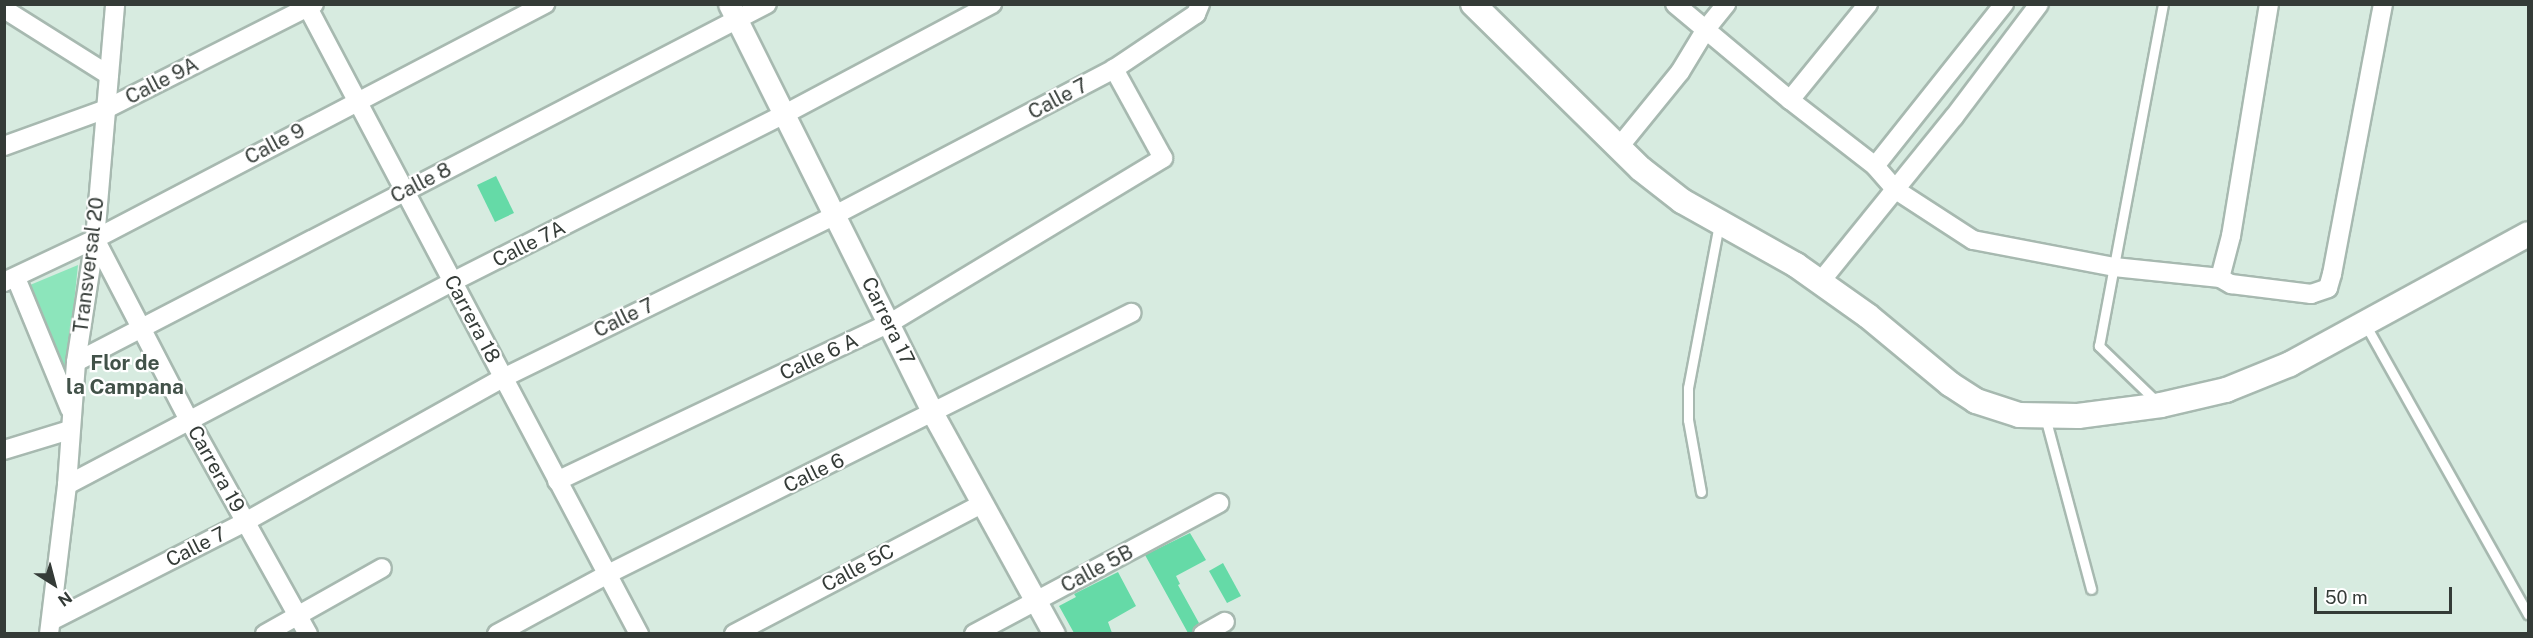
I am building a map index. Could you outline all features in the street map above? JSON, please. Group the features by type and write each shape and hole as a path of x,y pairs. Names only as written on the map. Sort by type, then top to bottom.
{"main road":[{"path":"1473,4 1641,169 1682,201 1821,281 1950,384 1976,400 2019,415 2078,416 2161,405 2226,390 2280,369 2529,234"}],"street":[{"name":"Transversal 20","path":"50,627 67,485 76,362 95,239 115,4"},
{"name":"Calle 9","path":"10,280 95,239 545,4"},
{"name":"Calle 8","path":"76,362 404,192 733,12 767,4"},
{"name":"Calle 7A","path":"67,485 452,282 783,115 992,4"},
{"path":"1675,4 1790,100 1875,166 1896,190 1973,240 2114,267 2220,278 2231,284 2311,294 2328,288 2383,4"},
{"path":"1618,147 1680,72 1706,29 1726,4"},
{"path":"1790,100 1868,4"},
{"path":"1875,166 2004,4"},
{"path":"1821,281 1896,190 2039,4"},
{"path":"2220,278 2231,236 2269,4"},
{"name":"Carrera 18","path":"310,6 404,192 639,633"},
{"name":"Calle 9A","path":"4,146 106,109 310,6"},
{"path":"4,9 109,75"},
{"name":"Calle 7","path":"50,627 245,522 502,378 835,215 1114,69 1198,10"},
{"name":"Carrera 17","path":"733,12 890,323 933,414 1054,633"},
{"name":"Calle 6 A","path":"557,481 890,323 1162,158 1114,69"},
{"name":"Carrera 19","path":"95,239 190,422 308,633"},
{"path":"4,450 70,421 10,280"},
{"name":"Calle 6","path":"497,633 608,574 933,414 1131,313"},
{"name":"Calle 5C","path":"734,633 983,503"},
{"name":"Calle 5B","path":"974,633 1219,503"},
{"path":"265,633 382,568"},
{"path":"1203,633 1225,622"}],"lane":[{"path":"2161,405 2099,346 2163,4"},
{"path":"1701,492 1688,420 1688,388 1719,221"},
{"path":"2365,324 2529,614"},
{"path":"2045,415 2091,589"}],"green space":[{"path":"78,265 65,391 30,285"}],"building":[{"path":"496,176 514,213 495,222 477,185"},
{"path":"1190,533 1206,560 1176,576 1180,584 1178,585 1199,623 1192,633 1188,633 1145,555"},
{"path":"1223,563 1241,596 1227,603 1209,571"},
{"path":"1118,572 1136,606 1108,622 1112,633 1074,633 1059,606 1076,597 1074,594"}],"district":[{"name":"Flor de la Campana","path":"125,375"}]}
